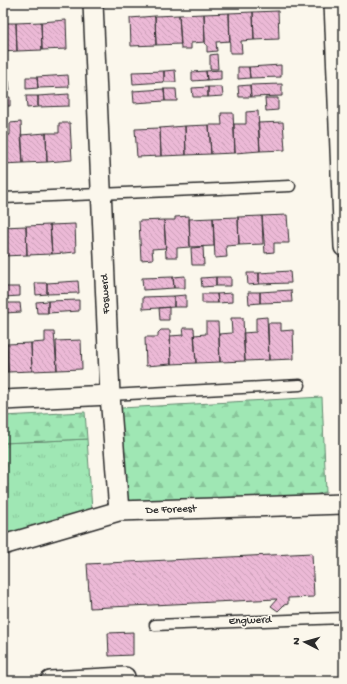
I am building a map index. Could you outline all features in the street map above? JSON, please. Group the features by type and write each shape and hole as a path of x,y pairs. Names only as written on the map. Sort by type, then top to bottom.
{"street":[{"name":"Foswerd","path":"93,3 110,395 119,511"},
{"path":"334,3 344,247"},
{"path":"3,400 110,395"},
{"name":"De Foreest","path":"3,545 119,511 344,504"},
{"path":"50,681 125,677 125,681"}],"lane":[{"path":"3,198 290,186"},
{"path":"110,395 300,385"},
{"name":"Engwerd","path":"155,625 344,618"}],"green space":[{"path":"322,397 326,492 308,497 127,501 121,408"},
{"path":"85,412 87,439 3,443 3,416"},
{"path":"87,439 92,510 3,537 3,443"}],"building":[{"path":"278,11 279,39 254,40 253,12"},
{"path":"253,12 254,40 241,41 242,53 230,53 229,13"},
{"path":"229,13 230,41 216,42 217,51 207,52 207,45 205,42 204,14"},
{"path":"204,14 205,42 191,43 191,49 181,49 179,15"},
{"path":"179,15 181,44 156,45 155,16"},
{"path":"155,16 156,45 131,46 130,18"},
{"path":"66,20 67,49 42,50 41,22"},
{"path":"41,22 42,50 17,51 16,23"},
{"path":"3,23 16,23 17,51 3,52"},
{"path":"217,54 218,69 210,69 210,55"},
{"path":"281,65 281,77 250,78 249,67"},
{"path":"238,67 249,67 250,78 238,79"},
{"path":"175,70 176,82 164,82 164,71"},
{"path":"221,70 221,79 207,80 206,71"},
{"path":"164,71 164,82 133,84 132,72"},
{"path":"206,71 207,80 192,81 192,72"},
{"path":"68,75 69,87 38,88 37,77"},
{"path":"26,77 37,77 38,88 26,89"},
{"path":"3,81 9,81 10,90 3,90"},
{"path":"282,84 282,96 251,97 250,85"},
{"path":"250,85 251,97 239,97 238,86"},
{"path":"208,87 222,87 223,96 208,97"},
{"path":"208,87 208,97 193,97 192,88"},
{"path":"164,89 165,101 134,103 133,91"},
{"path":"164,89 176,89 177,101 165,101"},
{"path":"69,94 69,106 38,107 38,96"},
{"path":"26,96 38,96 38,107 27,108"},
{"path":"3,97 10,97 10,106 3,106"},
{"path":"265,98 278,98 278,110 266,111"},
{"path":"258,111 260,151 235,153 234,124 246,124 246,112"},
{"path":"221,113 233,113 235,153 211,154 209,125 222,125"},
{"path":"21,122 23,163 3,164 3,135 10,135 10,123"},
{"path":"283,122 285,150 260,151 258,123"},
{"path":"59,123 70,123 72,160 47,162 46,133 59,133"},
{"path":"209,125 211,154 186,155 185,126"},
{"path":"185,126 186,155 161,156 160,128"},
{"path":"160,128 161,156 137,157 135,129"},
{"path":"46,133 47,162 23,163 21,135"},
{"path":"287,215 289,243 274,243 274,252 265,253 262,216"},
{"path":"189,216 190,247 177,248 177,257 166,257 164,220 175,220 175,217"},
{"path":"262,216 263,244 239,245 238,217"},
{"path":"238,217 239,245 226,246 227,257 215,258 213,218"},
{"path":"213,218 214,246 190,247 189,219"},
{"path":"164,220 166,248 152,249 153,259 141,260 139,221"},
{"path":"75,224 76,252 52,254 50,225"},
{"path":"50,225 52,254 27,255 26,226"},
{"path":"26,226 27,255 3,256 3,227"},
{"path":"203,247 204,265 192,265 191,248"},
{"path":"290,271 291,283 259,284 259,273"},
{"path":"247,273 259,273 259,284 248,285"},
{"path":"185,276 185,288 174,288 173,277"},
{"path":"173,277 174,288 143,290 142,278"},
{"path":"216,277 216,286 202,287 201,278"},
{"path":"216,277 231,277 231,286 216,286"},
{"path":"78,281 79,293 47,294 47,283"},
{"path":"35,283 47,283 47,294 36,295"},
{"path":"4,287 20,287 20,296 4,297"},
{"path":"291,290 292,302 260,303 260,292"},
{"path":"248,292 260,292 260,303 249,304"},
{"path":"232,293 232,302 218,303 217,294"},
{"path":"202,294 217,294 218,303 202,303"},
{"path":"186,295 186,307 174,307 174,296"},
{"path":"174,296 174,307 143,309 143,297"},
{"path":"79,300 79,311 48,313 48,301"},
{"path":"48,301 48,313 37,313 36,302"},
{"path":"5,303 20,303 21,312 5,313"},
{"path":"169,307 169,320 160,320 159,308"},
{"path":"267,317 269,360 245,361 243,333 256,332 256,318"},
{"path":"231,318 243,318 245,361 220,362 219,334 232,333"},
{"path":"206,322 218,322 220,362 196,363 194,335 206,334"},
{"path":"268,323 281,323 281,331 293,330 294,359 269,360"},
{"path":"183,328 194,328 196,363 171,364 170,336 184,335"},
{"path":"161,330 170,330 171,364 146,366 145,337 158,337 158,333"},
{"path":"45,332 54,332 57,370 32,371 31,343 45,342"},
{"path":"3,334 6,334 8,372 3,372"},
{"path":"81,340 82,369 57,370 56,341"},
{"path":"31,343 32,371 8,372 7,344"},
{"path":"312,553 314,597 288,598 288,604 284,605 278,611 271,606 277,599 90,608 87,564"},
{"path":"133,632 133,655 109,656 108,633"}]}
